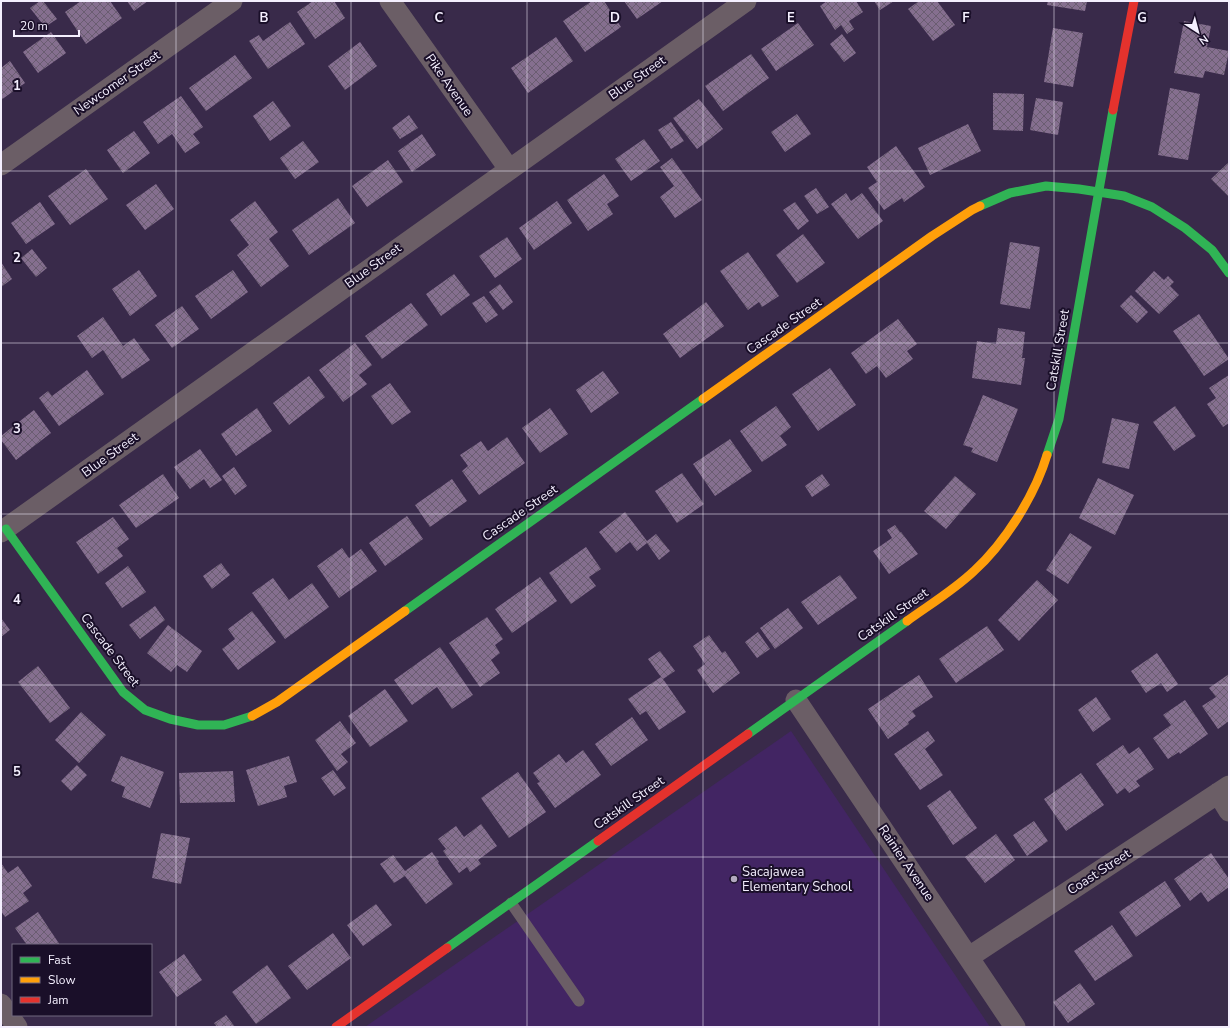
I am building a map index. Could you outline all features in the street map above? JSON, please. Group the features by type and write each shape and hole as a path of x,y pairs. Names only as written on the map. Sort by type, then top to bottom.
{"street":[{"name":"Newcomer Street","path":"1,165 232,1"},
{"name":"Pike Avenue","path":"390,1 509,169"},
{"name":"Blue Street","path":"3,531 746,1"},
{"name":"Catskill Street","path":"336,1027 953,588 974,571 999,544 1021,511 1043,469 1058,419 1098,192 1134,1"},
{"name":"Cascade Street","path":"3,531 122,692 146,710 170,719 198,725 224,725 253,716 278,702 913,250 972,210 1010,193 1046,186 1079,189 1124,196 1152,207 1185,228 1212,250 1229,273"},
{"name":"Rainier Avenue","path":"796,700 1015,1027"},
{"name":"Coast Street","path":"969,957 1223,790"},
{"path":"1223,790 1229,811"},
{"path":"1,1004 17,1027"}],"lane":[{"path":"511,903 579,1001"}],"shaded area":[{"name":"Sacajawea Elementary School","path":"791,731 990,1027 365,1027"}],"building":[{"path":"40,1 43,1 57,19 45,27 30,8"},
{"path":"81,1 110,1 122,18 86,44 65,12"},
{"path":"127,1 148,1 134,11"},
{"path":"313,1 334,1 345,18 315,39 297,12"},
{"path":"592,1 604,1 621,27 585,52 563,21"},
{"path":"624,1 663,1 637,19"},
{"path":"827,1 856,1 863,12 849,21 854,29 847,34 841,25 835,30 820,6"},
{"path":"874,1 894,1 880,10"},
{"path":"919,1 937,1 955,25 933,41 908,9"},
{"path":"1048,1 1087,1 1085,11 1047,5"},
{"path":"1184,21 1211,26 1207,47 1229,51 1224,75 1205,71 1203,78 1174,73"},
{"path":"290,22 305,44 268,69 249,41 259,35 263,41"},
{"path":"798,23 814,45 776,71 761,49"},
{"path":"1053,28 1083,33 1073,87 1044,82"},
{"path":"51,32 66,53 38,73 23,52"},
{"path":"842,34 856,53 844,62 830,44"},
{"path":"556,37 573,61 528,93 511,68"},
{"path":"360,42 377,66 345,90 328,66"},
{"path":"751,54 769,78 723,111 705,86"},
{"path":"235,55 252,78 206,111 189,88"},
{"path":"10,61 25,83 1,100 1,68"},
{"path":"1170,88 1200,94 1188,160 1158,155"},
{"path":"993,93 1024,94 1023,131 993,130"},
{"path":"181,96 203,127 193,134 200,143 185,153 172,134 158,144 143,122"},
{"path":"1036,98 1063,102 1058,135 1030,130"},
{"path":"699,99 723,129 697,149 673,118"},
{"path":"273,101 291,126 270,141 253,116"},
{"path":"797,114 811,134 785,152 771,132"},
{"path":"409,115 418,128 400,139 392,128"},
{"path":"671,122 684,141 671,149 658,130"},
{"path":"968,124 981,151 930,175 918,148"},
{"path":"134,131 150,153 123,173 107,150"},
{"path":"422,134 436,155 412,172 398,151"},
{"path":"644,139 660,161 631,181 615,159"},
{"path":"303,141 319,162 295,179 280,158"},
{"path":"896,146 925,187 904,202 902,198 884,210 868,188 877,182 867,167"},
{"path":"672,158 702,200 675,218 660,197 674,186 660,167"},
{"path":"388,160 403,182 367,207 352,186"},
{"path":"1229,162 1229,197 1211,179"},
{"path":"86,169 108,199 70,225 48,196"},
{"path":"604,174 619,196 607,204 613,214 588,231 567,200"},
{"path":"156,184 174,209 145,230 126,205"},
{"path":"816,188 829,207 817,214 804,196"},
{"path":"846,193 851,201 862,193 883,221 858,239 831,204"},
{"path":"338,198 355,223 309,255 292,230"},
{"path":"255,201 278,232 269,239 289,266 261,287 237,255 249,245 230,220"},
{"path":"557,201 572,223 534,250 519,228"},
{"path":"40,202 55,224 26,244 11,223"},
{"path":"795,202 809,221 798,230 783,210"},
{"path":"803,234 825,263 797,283 776,255"},
{"path":"507,237 522,259 495,278 479,256"},
{"path":"1010,242 1040,247 1030,309 1000,304"},
{"path":"32,249 47,268 36,277 21,258"},
{"path":"748,252 779,296 762,307 759,302 748,310 720,271"},
{"path":"1,262 12,279 1,287"},
{"path":"139,270 157,296 130,316 112,289"},
{"path":"233,270 248,292 211,319 195,296"},
{"path":"1154,271 1164,280 1168,276 1174,282 1170,286 1179,295 1159,314 1135,291"},
{"path":"454,274 470,295 441,316 426,294"},
{"path":"500,284 513,302 503,310 489,292"},
{"path":"1131,295 1148,312 1137,323 1120,306"},
{"path":"484,296 498,315 486,323 472,303"},
{"path":"706,302 724,326 680,358 663,334"},
{"path":"411,303 428,325 382,359 365,336"},
{"path":"182,306 199,329 172,348 155,325"},
{"path":"1199,314 1229,359 1204,376 1173,331"},
{"path":"103,317 123,346 134,338 150,360 122,379 103,350 92,358 77,336"},
{"path":"898,319 917,344 907,351 913,359 886,378 877,366 866,374 851,353"},
{"path":"998,328 1025,332 1022,358 1025,358 1021,385 972,378 977,341 996,344"},
{"path":"355,343 372,365 359,375 367,384 343,402 319,370"},
{"path":"830,368 856,405 818,431 792,394"},
{"path":"87,370 104,394 59,426 39,398 48,391 52,396"},
{"path":"603,371 619,393 591,413 576,390"},
{"path":"1229,375 1229,423 1223,427 1207,404 1216,398 1209,388"},
{"path":"309,376 325,397 289,425 273,403"},
{"path":"390,383 411,412 392,425 371,396"},
{"path":"983,395 1018,409 997,462 971,452 973,448 963,445"},
{"path":"776,406 791,427 780,436 787,445 762,462 740,431"},
{"path":"1175,406 1196,436 1174,451 1153,422"},
{"path":"257,408 272,431 236,456 221,434"},
{"path":"550,408 568,434 540,453 522,428"},
{"path":"34,410 51,433 16,460 1,440 1,436"},
{"path":"1112,418 1139,424 1129,469 1102,463"},
{"path":"507,437 525,463 479,495 462,471 468,466 460,455 481,441 488,451"},
{"path":"730,439 752,471 715,496 693,464"},
{"path":"200,449 222,480 210,488 204,479 190,489 174,467"},
{"path":"234,467 247,486 235,495 222,476"},
{"path":"682,473 704,504 677,523 655,491"},
{"path":"163,474 179,498 136,528 119,505"},
{"path":"822,474 830,485 812,497 805,486"},
{"path":"955,476 976,494 946,529 924,511"},
{"path":"1098,478 1134,495 1115,535 1079,518"},
{"path":"452,479 467,501 430,527 415,505"},
{"path":"625,512 647,541 656,534 670,551 659,560 647,543 637,551 630,542 616,553 599,532"},
{"path":"407,516 423,539 385,566 369,543"},
{"path":"113,517 129,539 117,548 123,556 98,574 76,542"},
{"path":"895,525 918,554 889,574 873,551 892,538 887,530"},
{"path":"1070,533 1092,547 1068,584 1046,570"},
{"path":"586,547 601,569 589,577 596,586 571,604 549,573"},
{"path":"342,548 349,558 361,549 377,571 339,598 317,566"},
{"path":"221,563 230,575 212,589 203,576"},
{"path":"128,566 146,592 122,608 105,583"},
{"path":"840,575 857,598 818,625 801,602"},
{"path":"540,577 557,601 512,633 495,609"},
{"path":"273,578 289,600 312,583 329,607 285,639 252,593"},
{"path":"1037,580 1058,600 1019,641 998,620"},
{"path":"155,606 165,620 140,639 129,625"},
{"path":"788,608 803,628 775,649 760,628"},
{"path":"252,611 276,642 238,670 222,649 235,639 228,629"},
{"path":"487,617 503,639 495,645 500,653 491,660 500,673 480,687 449,643"},
{"path":"1,618 10,630 1,637"},
{"path":"168,625 202,651 187,672 177,665 171,672 147,653"},
{"path":"987,626 1004,650 956,683 939,659"},
{"path":"758,632 770,649 757,658 745,642"},
{"path":"709,635 722,653 725,651 740,673 713,693 697,670 705,664 693,646"},
{"path":"440,647 473,695 452,709 437,687 412,705 394,680"},
{"path":"660,651 675,671 663,679 686,712 659,730 646,711 640,715 628,699 661,677 648,659"},
{"path":"1157,653 1178,684 1167,692 1161,683 1146,693 1131,671"},
{"path":"38,666 70,708 50,723 18,682"},
{"path":"1229,674 1229,721 1218,729 1202,706 1216,697 1209,688"},
{"path":"919,675 933,697 912,711 916,716 908,722 909,724 888,739 868,709"},
{"path":"385,689 408,721 370,747 348,716"},
{"path":"1096,697 1111,719 1093,732 1078,710"},
{"path":"1185,700 1208,734 1180,754 1179,752 1168,759 1153,738 1171,725 1163,715"},
{"path":"81,712 106,735 79,763 55,740"},
{"path":"632,717 648,740 611,766 595,744"},
{"path":"340,721 356,743 341,754 348,762 337,771 315,740"},
{"path":"928,731 935,741 925,749 943,775 920,790 894,754"},
{"path":"1123,745 1129,754 1139,747 1154,769 1136,781 1140,786 1129,793 1125,788 1117,794 1096,764"},
{"path":"583,750 601,775 555,808 537,783 540,782 533,773 559,754 566,763"},
{"path":"121,756 164,772 150,808 122,797 125,787 111,781"},
{"path":"289,756 297,782 284,786 287,797 258,806 246,770"},
{"path":"77,765 87,775 71,791 61,781"},
{"path":"333,770 346,788 334,796 321,778"},
{"path":"233,771 235,802 180,803 179,773"},
{"path":"518,772 546,812 509,838 481,798"},
{"path":"1081,773 1104,805 1066,831 1044,799"},
{"path":"950,790 977,828 953,845 927,806"},
{"path":"1034,821 1048,841 1027,856 1013,835"},
{"path":"481,824 497,846 478,860 481,864 470,872 467,867 459,873 443,851 446,849 438,839 456,826 464,837"},
{"path":"161,833 190,838 181,884 152,878"},
{"path":"996,834 1015,860 985,883 965,857"},
{"path":"432,852 453,884 426,904 405,876 394,883 380,864 393,855 405,871"},
{"path":"1211,853 1229,879 1229,887 1208,902 1201,892 1190,901 1174,879"},
{"path":"1,863 8,873 18,866 32,886 23,893 29,901 5,917 1,911"},
{"path":"1165,881 1181,906 1136,937 1119,912"},
{"path":"376,904 392,925 363,946 347,925"},
{"path":"38,912 59,944 26,944 15,928"},
{"path":"1112,925 1133,956 1095,981 1074,951"},
{"path":"333,933 351,958 307,990 288,966"},
{"path":"184,954 202,980 177,997 159,972"},
{"path":"267,965 291,998 256,1024 232,992"},
{"path":"1080,983 1095,1004 1068,1023 1053,1002"},
{"path":"226,1015 235,1027 217,1027 214,1023"}],"traffic: fast":[{"path":"1047,455 1059,419 1113,110"},
{"path":"980,206 1010,193 1046,186 1079,189 1124,196 1152,207 1185,228 1212,250 1229,273"},
{"path":"405,611 703,399"},
{"path":"6,529 123,692 145,710 170,719 198,725 224,725 252,716"},
{"path":"748,734 907,621"},
{"path":"447,948 598,841"}],"traffic: slow":[{"path":"703,399 932,236 980,206"},
{"path":"907,621 966,578 986,560 997,547 1008,533 1027,502 1042,470 1047,455"},
{"path":"252,716 277,702 405,611"}],"traffic: jam":[{"path":"1113,110 1134,1"},
{"path":"598,841 748,734"},
{"path":"336,1027 447,948"}],"place":[{"name":"Sacajawea Elementary School","path":"734,879"}]}
